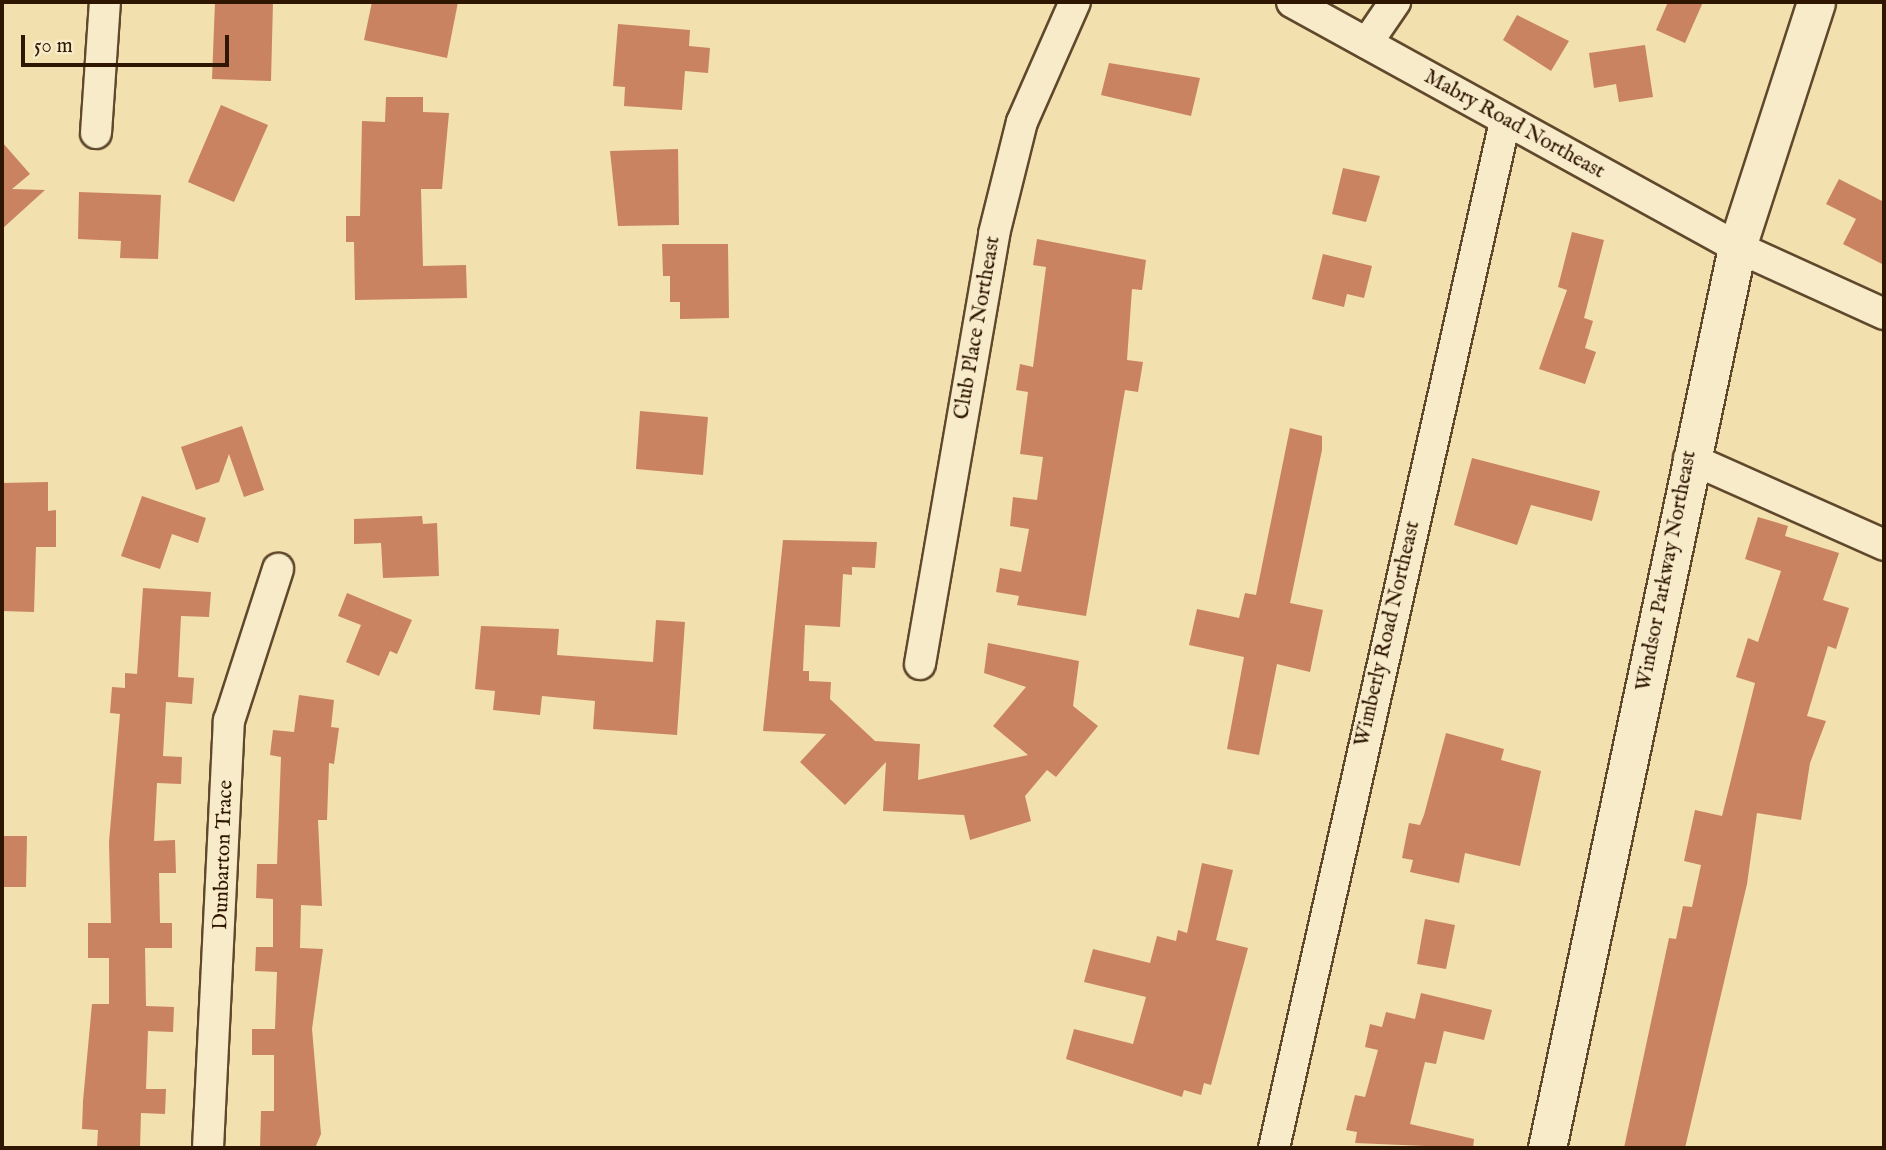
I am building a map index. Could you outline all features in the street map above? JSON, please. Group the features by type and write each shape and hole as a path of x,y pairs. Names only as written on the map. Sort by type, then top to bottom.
{"street":[{"path":"96,133 105,2"},
{"name":"Club Place Northeast","path":"920,664 993,234 1022,122 1075,2"},
{"name":"Mabry Road Northeast","path":"1292,2 1737,247 1884,314"},
{"path":"1367,43 1395,2"},
{"name":"Windsor Parkway Northeast","path":"1547,1148 1689,458 1737,247 1816,2"},
{"name":"Wimberly Road Northeast","path":"1274,1148 1505,121"},
{"path":"1689,458 1884,545"},
{"name":"Dunbarton Trace","path":"208,1148 229,720 278,569"}],"building":[{"path":"215,2 273,2 271,81 212,79"},
{"path":"372,2 458,2 447,58 364,40"},
{"path":"1668,2 1703,2 1685,43 1656,30"},
{"path":"1517,15 1569,41 1551,71 1503,40"},
{"path":"618,24 690,30 689,46 710,48 708,73 685,71 682,110 624,106 625,87 613,86"},
{"path":"1645,45 1653,97 1619,102 1616,84 1594,88 1589,53"},
{"path":"1109,63 1200,78 1191,116 1101,95"},
{"path":"386,97 423,97 423,112 449,113 442,189 421,189 423,266 466,265 467,298 355,300 354,242 346,242 346,216 360,216 362,121 385,122"},
{"path":"221,105 268,125 234,202 188,182"},
{"path":"2,142 30,174 12,189 45,190 2,229"},
{"path":"678,149 679,225 618,226 610,151"},
{"path":"1343,168 1380,176 1366,222 1332,214"},
{"path":"1839,179 1884,202 1884,265 1843,244 1856,219 1826,204"},
{"path":"79,192 161,195 158,259 120,258 121,241 78,239"},
{"path":"1572,232 1604,240 1584,318 1593,321 1585,348 1596,352 1585,384 1539,369 1567,290 1558,287"},
{"path":"1037,239 1146,260 1142,290 1132,289 1127,360 1143,362 1138,392 1125,390 1086,616 1017,605 1019,596 996,592 1000,568 1021,572 1029,529 1010,526 1013,497 1037,500 1043,457 1020,454 1028,392 1016,390 1020,364 1033,367 1046,267 1033,265"},
{"path":"662,244 728,244 729,318 680,319 680,302 670,302 670,276 663,276"},
{"path":"1323,254 1372,266 1364,298 1347,294 1344,307 1312,299"},
{"path":"640,411 708,417 703,475 636,469"},
{"path":"242,426 264,490 244,497 229,454 219,482 196,490 181,447"},
{"path":"1290,428 1322,436 1322,450 1290,603 1323,610 1310,672 1277,664 1259,755 1227,749 1244,657 1189,645 1197,609 1239,618 1245,593 1256,595"},
{"path":"1472,458 1600,491 1592,521 1531,505 1517,545 1454,525"},
{"path":"48,482 48,511 56,510 56,547 36,547 34,612 2,611 2,483"},
{"path":"142,496 206,518 198,543 172,534 160,569 121,556"},
{"path":"422,516 423,524 437,523 439,576 383,578 381,543 354,544 354,519"},
{"path":"1758,517 1788,526 1785,536 1839,553 1823,600 1849,608 1836,649 1828,646 1807,716 1826,721 1810,763 1801,820 1757,813 1747,884 1685,1148 1624,1148 1669,938 1676,939 1683,906 1692,907 1701,865 1684,861 1695,810 1722,816 1755,683 1736,677 1748,638 1758,642 1781,571 1745,559"},
{"path":"783,540 877,542 875,568 852,567 852,575 843,574 840,627 805,625 803,671 809,671 809,681 831,682 830,699 875,741 920,744 918,780 1028,755 993,726 1026,687 984,673 988,643 1079,661 1073,706 1098,726 1056,777 1047,770 1025,796 1031,821 970,840 964,815 883,811 886,762 845,805 800,762 826,734 763,731"},
{"path":"143,588 211,592 209,617 181,616 178,677 194,678 192,704 166,702 163,756 182,757 181,784 157,783 154,841 175,840 176,873 159,873 160,923 172,923 172,948 145,948 146,1006 174,1007 173,1032 148,1031 146,1089 166,1089 165,1114 141,1113 140,1148 97,1148 98,1130 82,1129 83,1101 92,1004 109,1004 109,958 88,958 88,923 111,923 109,842 120,714 110,713 112,687 125,688 125,673 137,674"},
{"path":"347,593 412,620 397,654 390,651 379,676 346,662 361,625 338,616"},
{"path":"656,620 685,622 677,735 593,729 595,701 542,696 540,715 493,710 495,691 475,689 481,626 559,629 557,655 653,662"},
{"path":"299,695 334,700 331,727 339,728 334,764 329,763 327,820 318,820 322,906 301,905 300,948 323,949 312,1029 321,1134 315,1148 260,1148 261,1111 274,1111 274,1055 252,1055 252,1029 275,1029 277,972 255,971 256,947 273,947 273,899 256,898 257,864 277,864 281,757 270,755 273,730 294,732"},
{"path":"1446,733 1504,749 1501,760 1541,771 1520,866 1465,853 1459,883 1410,872 1413,860 1402,858 1409,823 1420,825 1424,815"},
{"path":"2,836 27,836 26,887 2,887"},
{"path":"1202,863 1233,870 1216,940 1248,948 1211,1085 1204,1083 1201,1095 1184,1090 1182,1097 1066,1059 1074,1029 1133,1044 1146,997 1084,982 1093,949 1150,963 1157,936 1176,941 1178,930 1187,933"},
{"path":"1425,919 1455,925 1446,969 1417,964"},
{"path":"1421,993 1492,1010 1484,1040 1444,1031 1436,1064 1425,1062 1410,1124 1474,1139 1473,1148 1355,1143 1357,1132 1346,1130 1355,1095 1365,1097 1378,1050 1365,1047 1370,1024 1382,1027 1386,1012 1415,1019"}]}
